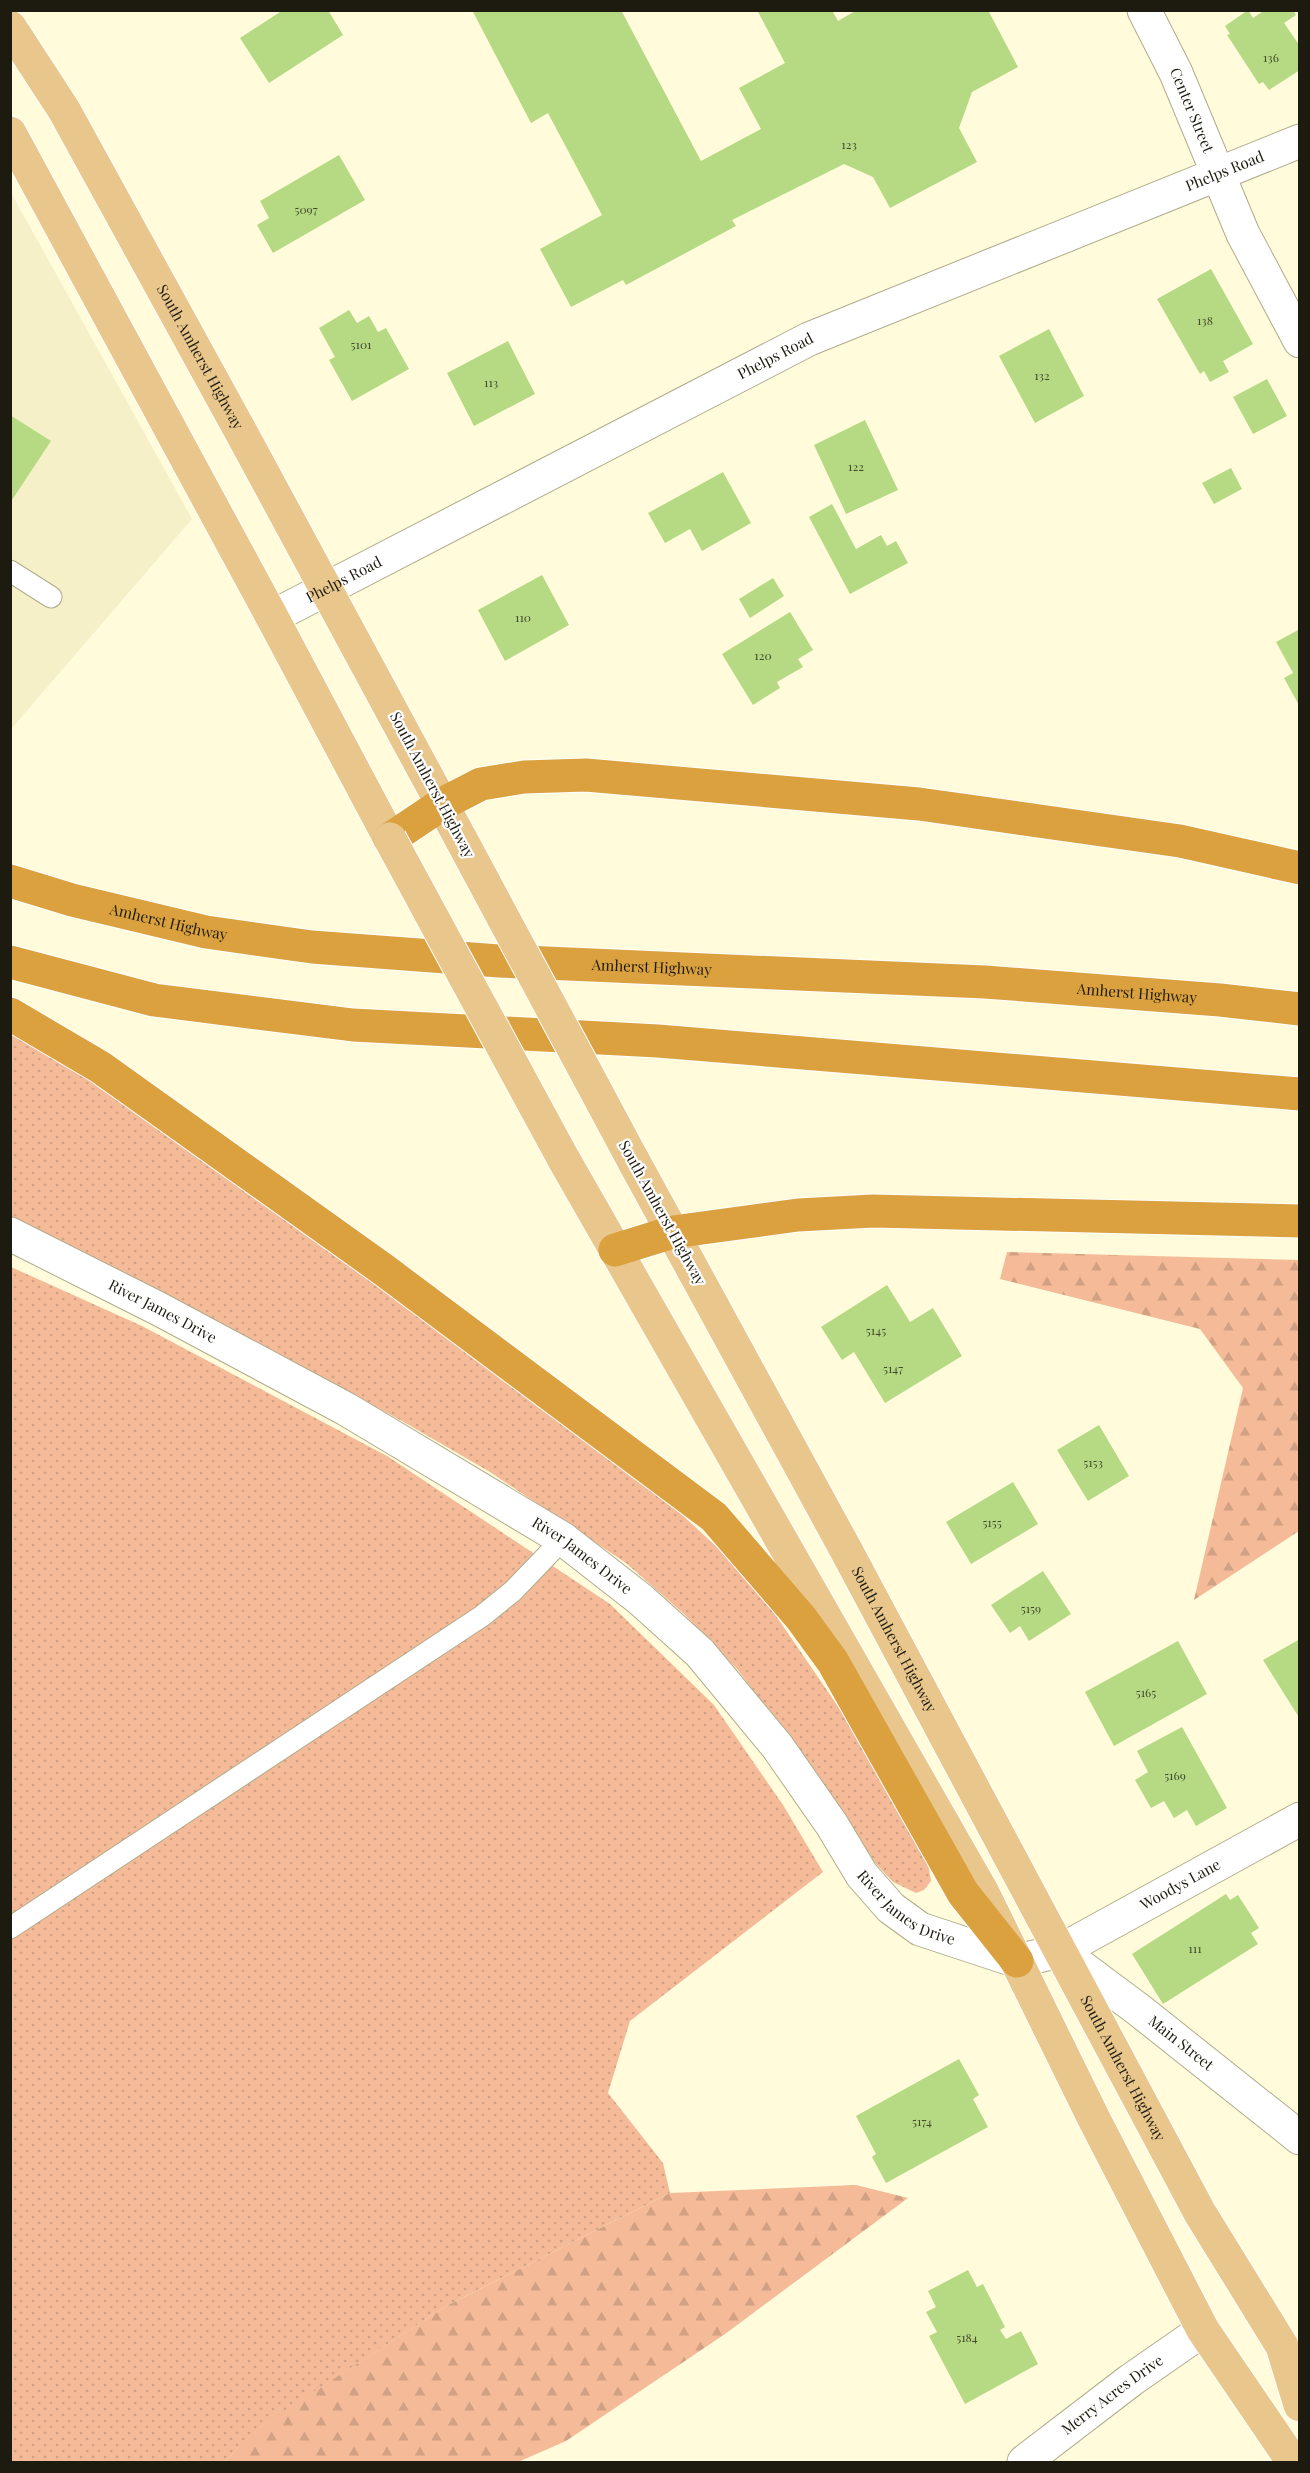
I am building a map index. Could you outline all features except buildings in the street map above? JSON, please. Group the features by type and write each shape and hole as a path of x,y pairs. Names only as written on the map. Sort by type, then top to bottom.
{"highway":[{"path":"390,839 442,804 482,784 524,777 586,775 919,804 1180,841 1299,868"},
{"name":"Amherst Highway","path":"10,881 72,900 206,932 312,947 499,961 985,982 1220,1000 1299,1009"},
{"path":"10,962 154,1000 353,1026 658,1041 1299,1094"},
{"path":"10,1014 100,1067 365,1256 714,1517 801,1618 833,1662 963,1893 1017,1961"},
{"path":"615,1250 673,1232 798,1215 873,1211 1299,1221"}],"main road":[{"name":"South Amherst Highway","path":"10,27 64,110 326,590 1200,2213 1282,2346 1299,2405"},
{"path":"10,133 563,1158 978,1883 1094,2119 1203,2330 1293,2463"}],"street":[{"name":"Center Street","path":"1144,10 1176,73 1243,234 1299,341"},
{"name":"Phelps Road","path":"272,617 809,339 1218,176 1299,141"},
{"name":"River James Drive","path":"10,1234 159,1309 346,1409 542,1524 563,1539 640,1599 700,1653 777,1746 832,1825 862,1875 891,1908 920,1929 1017,1961"},
{"name":"Woodys Lane","path":"1060,1951 1299,1819"},
{"path":"1017,1961 1060,1951"},
{"name":"Main Street","path":"1060,1951 1139,2010 1299,2138"},
{"name":"Merry Acres Drive","path":"1024,2463 1131,2380 1203,2330"}],"lane":[{"path":"10,571 51,597"},
{"path":"10,1928 482,1616 513,1592 563,1539"}],"shaded area":[{"path":"10,191 192,519 11,729 10,729"}],"green space":[{"path":"10,1032 117,1095 386,1289 665,1499 719,1549 772,1610 861,1740 928,1863 931,1881 924,1890 916,1893 893,1882 876,1864 804,1756 737,1669 685,1615 626,1563 490,1472 402,1421 204,1315 11,1218"},
{"path":"1007,1252 1299,1260 1299,1531 1194,1600 1243,1388 1200,1329 1000,1279"},
{"path":"11,1267 142,1326 387,1456 610,1604 714,1705 783,1805 823,1872 630,2021 608,2093 663,2163 670,2193 448,2305 257,2429 224,2462 11,2462"},
{"path":"856,2185 908,2198 725,2334 566,2441 518,2462 224,2462 256,2429 448,2305 670,2193"}]}
